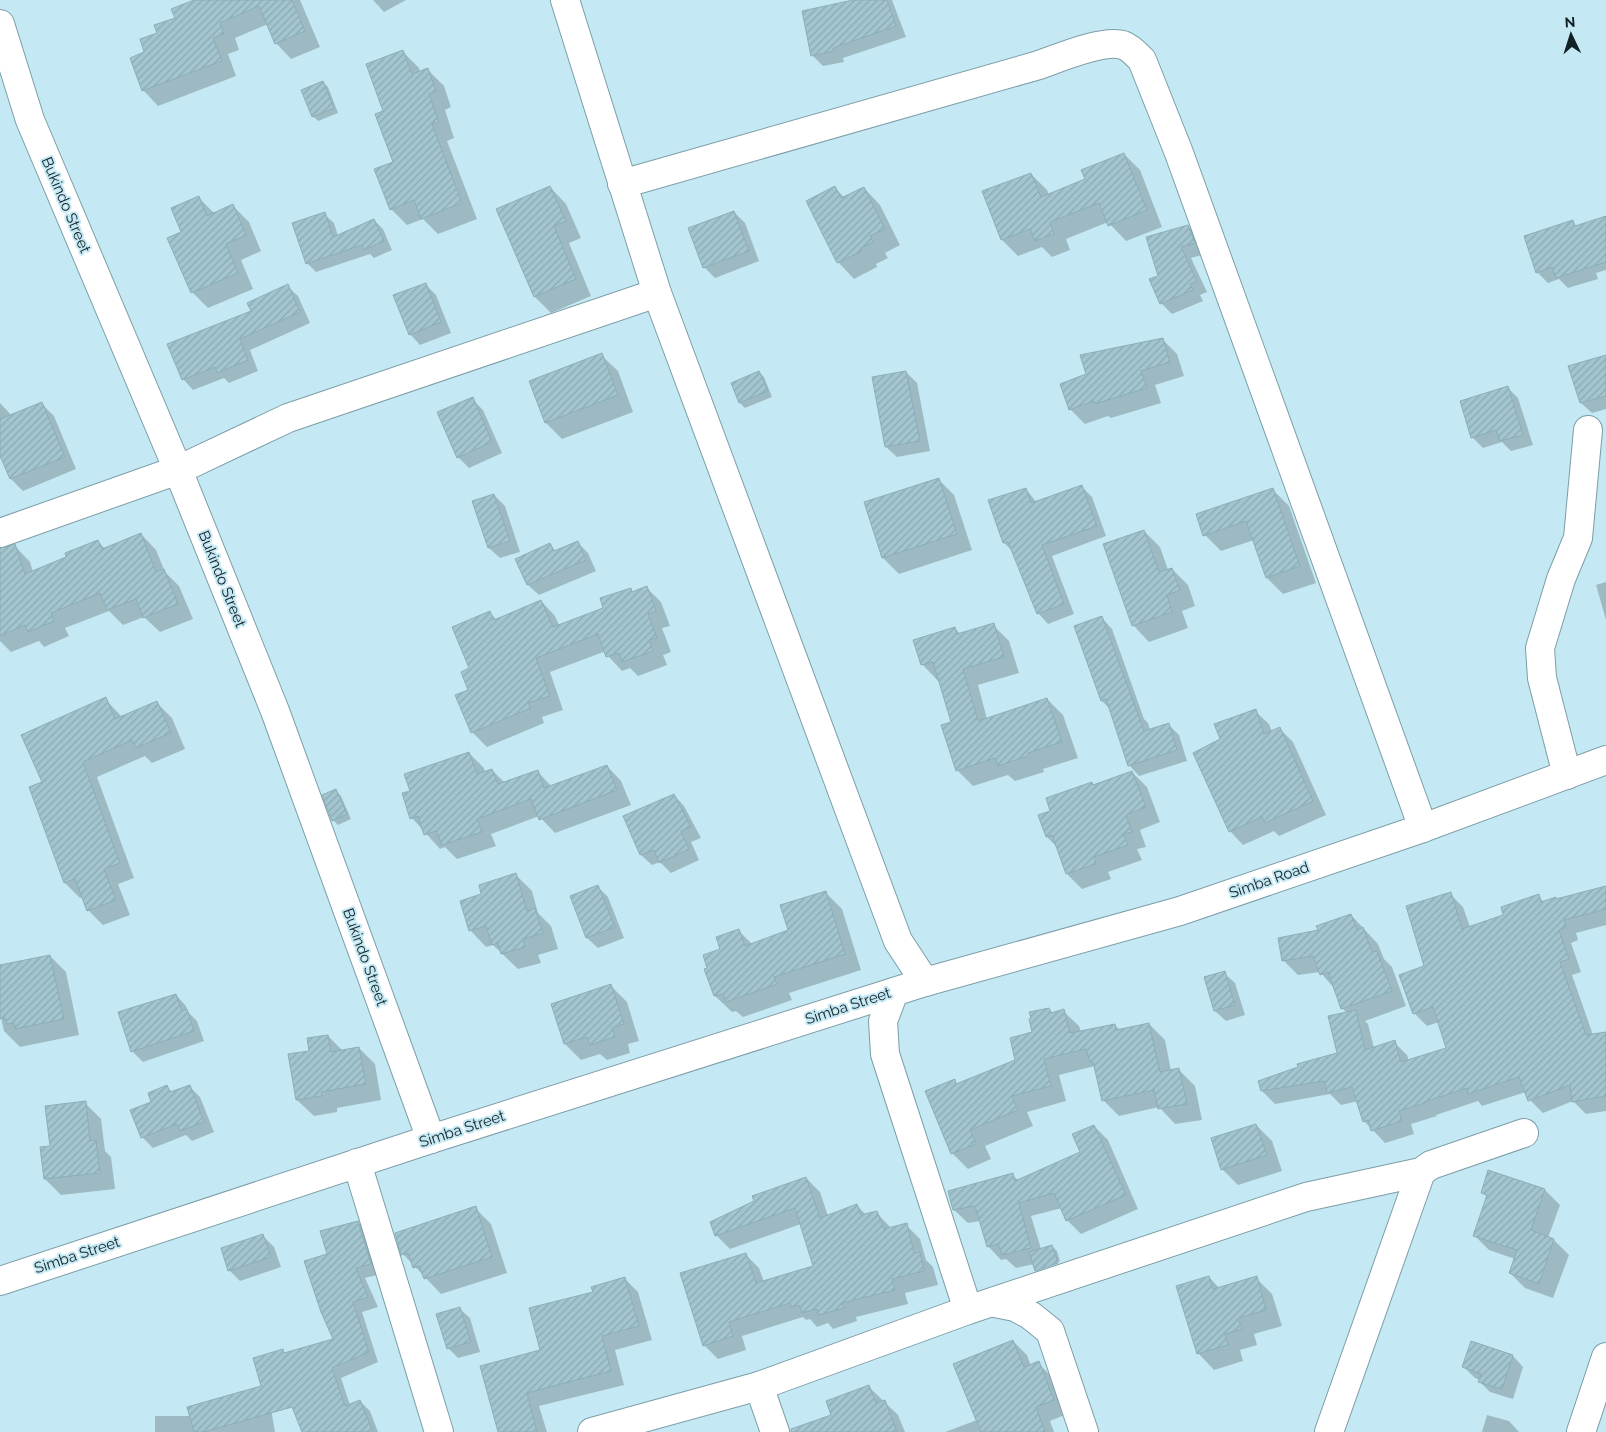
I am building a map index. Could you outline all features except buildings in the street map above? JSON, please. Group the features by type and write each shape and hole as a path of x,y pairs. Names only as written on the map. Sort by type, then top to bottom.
{"street":[{"path":"565,0 657,294 898,941 925,982"},
{"name":"Bukindo Street","path":"0,24 30,120 178,470 276,710 431,1138"},
{"path":"622,184 1029,68 1101,45 1113,43 1134,51 1142,60 1179,153 1423,828"},
{"path":"0,533 178,470 288,418 657,294"},
{"path":"1567,775 1542,678 1540,648 1561,579 1578,538 1588,430"},
{"name":"Simba Road","path":"925,982 1180,911 1423,828 1606,760"},
{"name":"Simba Street","path":"0,1281 431,1138 925,982"},
{"path":"894,992 883,1021 885,1054 968,1310"},
{"path":"592,1432 759,1386 968,1310 1306,1197 1421,1172 1431,1165 1524,1133"},
{"path":"357,1163 439,1432"},
{"path":"1329,1432 1421,1172"},
{"path":"995,1302 1015,1307 1030,1315 1050,1331 1084,1432"},
{"path":"1581,1432 1606,1357"},
{"path":"759,1386 775,1432"}]}
